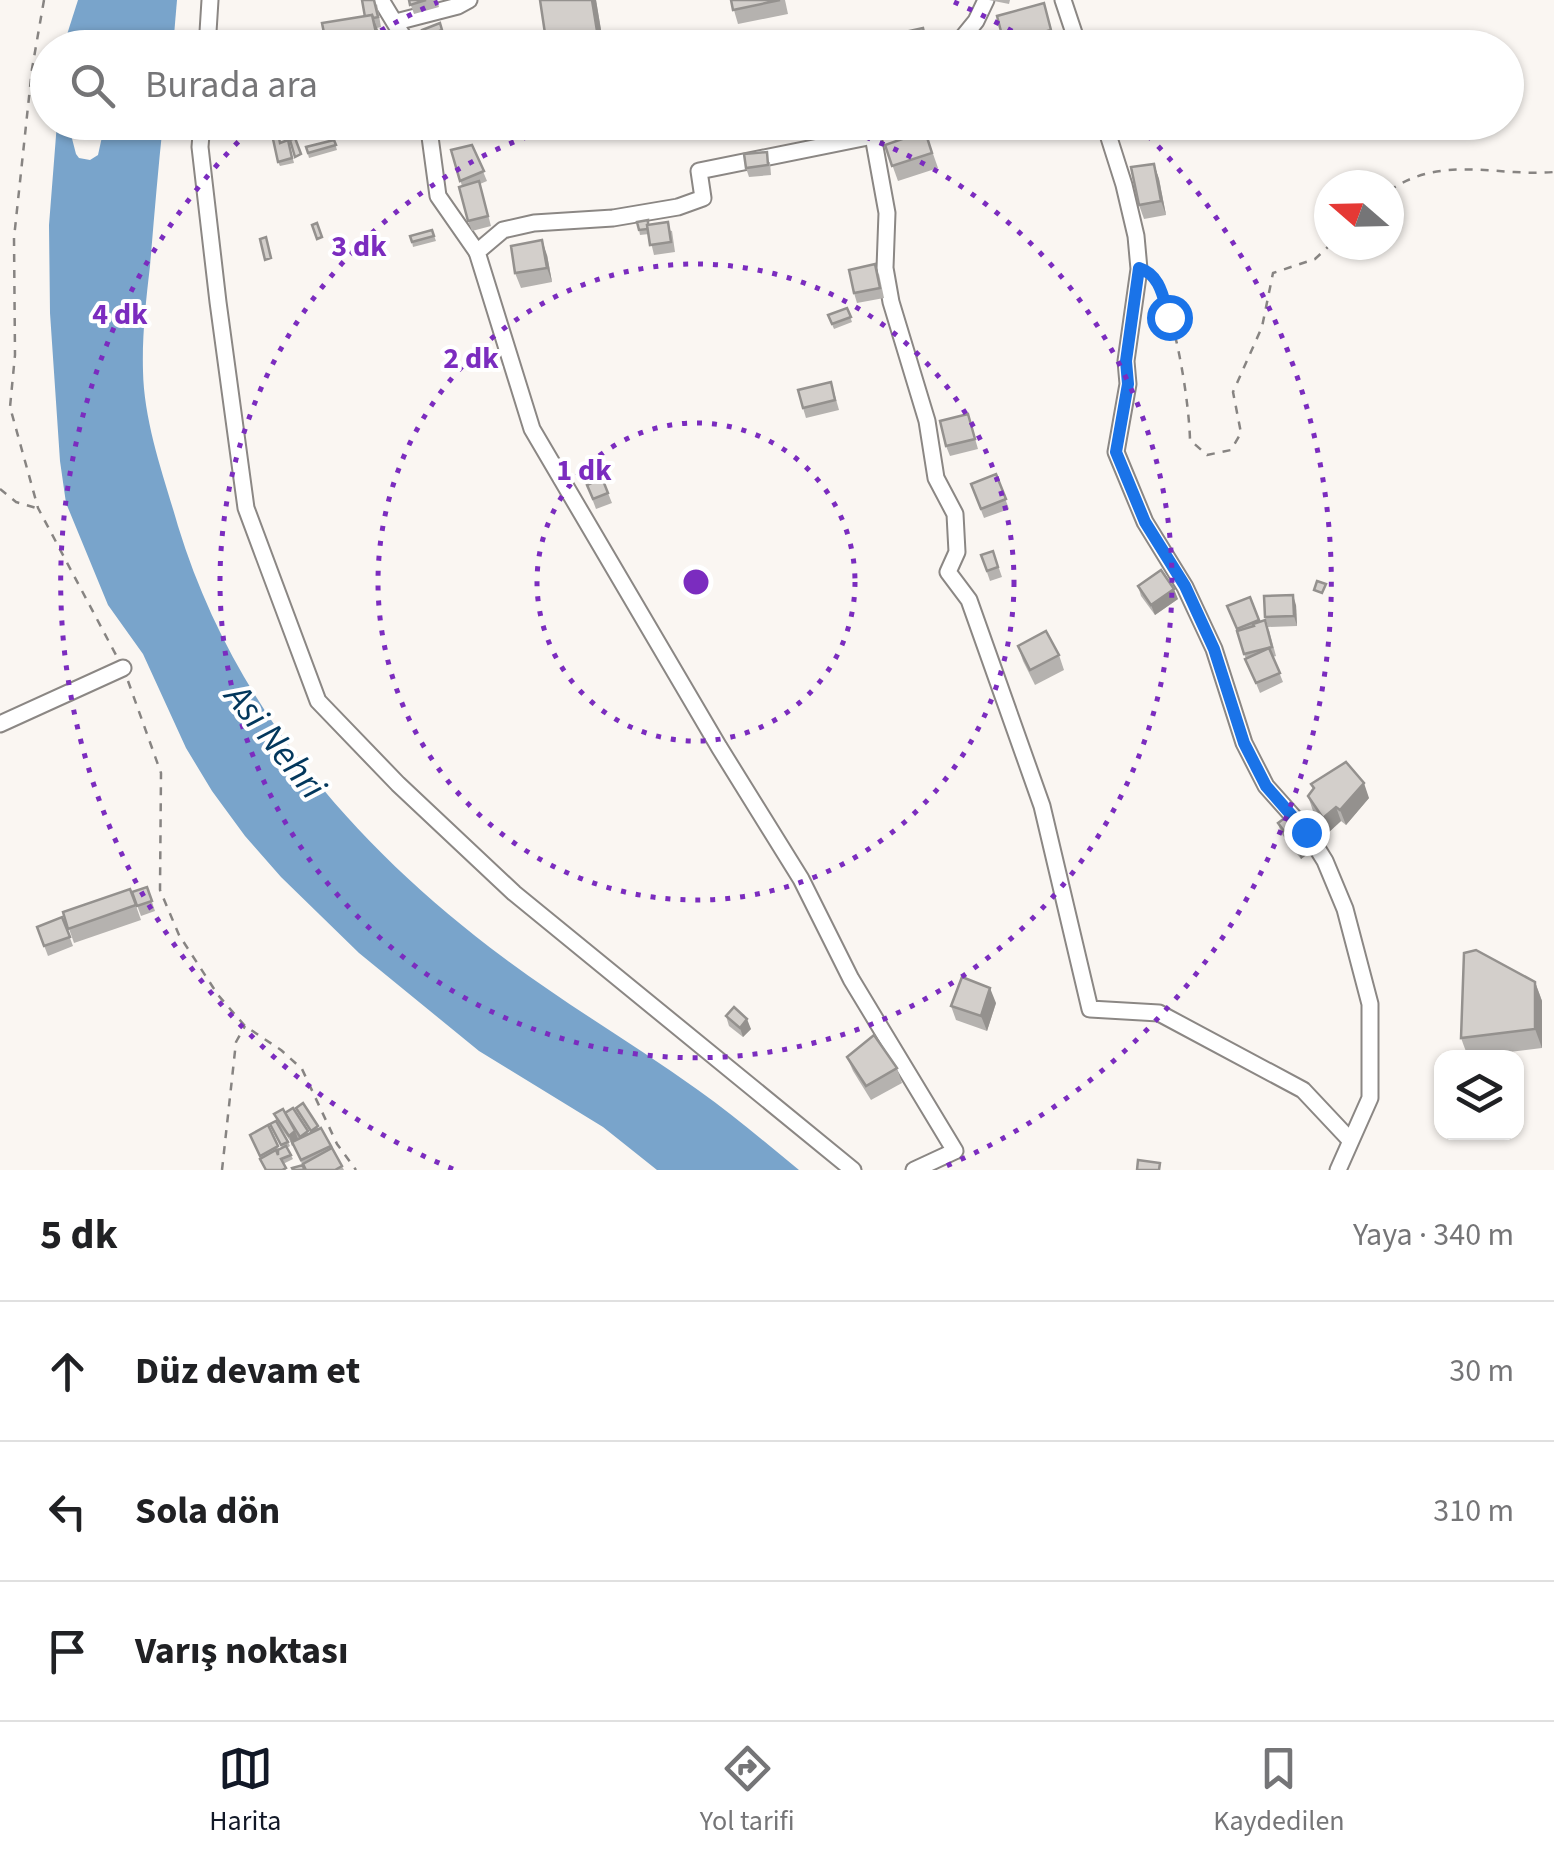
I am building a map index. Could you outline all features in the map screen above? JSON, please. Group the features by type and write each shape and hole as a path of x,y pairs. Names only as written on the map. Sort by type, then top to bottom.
{"street":[{"path":"208,30 210,0"},
{"path":"382,0 400,30"},
{"path":"396,22 468,0"},
{"path":"969,30 986,0"},
{"path":"1063,0 1072,30"},
{"path":"201,140 246,508 318,701 398,784 514,893 853,1170"},
{"path":"430,140 438,196 477,252 532,429 801,879 851,979 955,1151 914,1170"},
{"path":"477,252 503,230 534,223 613,218 678,208 703,198 700,171 853,140"},
{"path":"874,140 886,214 885,268 891,302 926,421 936,478 955,514 957,552 948,572 968,600 1042,806 1090,1009 1158,1013 1303,1090 1350,1140"},
{"path":"1110,140 1136,236 1139,268 1126,361 1128,384 1116,452 1145,522 1185,586 1214,649 1244,743 1266,786 1325,861 1345,909 1370,1004 1370,1098 1338,1170"},
{"path":"0,724 123,668"}],"path":[{"path":"39,30 44,0"},
{"path":"30,88 14,238 15,356 10,407 38,508 123,668 161,773 160,890 179,935 218,995 245,1026 302,1070 337,1144 356,1170"},
{"path":"1404,185 1424,176 1475,167 1522,173 1554,172"},
{"path":"1139,268 1153,275 1159,284 1189,413 1190,440 1207,455 1231,450 1241,433 1232,392 1262,327 1266,294 1274,273 1314,259"},
{"path":"0,489 16,502 38,508"},
{"path":"222,1170 236,1042 245,1026"}],"water":[{"path":"78,0 177,0 174,30 68,30"},
{"name":"Asi Nehri","path":"56,140 72,140 79,158 90,160 98,155 101,140 161,140 144,331 147,410 178,526 202,592 231,654 266,713 350,820 449,915 528,975 674,1073 799,1170 657,1170 603,1127 479,1051 359,953 245,836 186,748 143,654 108,605 66,503 50,313 49,225"}],"building":[{"path":"362,0 374,0 378,17 365,17"},
{"path":"540,0 592,0 597,30 544,30"},
{"path":"731,0 780,0 733,10"},
{"path":"1044,3 1051,30 1001,30 997,16"},
{"path":"372,15 375,30 323,30 322,23"},
{"path":"440,23 442,30 422,30"},
{"path":"273,140 288,140 292,158 278,162"},
{"path":"290,140 296,140 301,154 295,157"},
{"path":"334,140 336,145 308,153 306,147"},
{"path":"899,140 928,140 932,153 892,166 885,145"},
{"path":"472,145 484,171 460,181 451,150"},
{"path":"767,152 768,165 746,168 744,154"},
{"path":"1154,164 1161,201 1139,205 1131,167"},
{"path":"479,181 488,216 468,221 459,187"},
{"path":"648,220 648,229 639,230 637,222"},
{"path":"668,222 671,242 650,245 647,225"},
{"path":"317,223 322,237 317,239 312,225"},
{"path":"432,230 434,236 412,242 410,236"},
{"path":"266,237 271,258 265,260 260,239"},
{"path":"542,240 547,268 515,273 511,246"},
{"path":"875,264 880,288 854,293 849,270"},
{"path":"847,308 851,317 832,324 828,315"},
{"path":"831,382 835,400 803,408 798,390"},
{"path":"968,414 975,439 946,446 940,421"},
{"path":"996,474 1006,499 981,509 971,484"},
{"path":"602,478 608,493 593,499 587,485"},
{"path":"993,551 998,567 987,571 981,555"},
{"path":"1161,570 1174,589 1151,605 1138,586"},
{"path":"1317,581 1326,584 1322,593 1314,590"},
{"path":"1293,595 1294,616 1265,617 1264,596"},
{"path":"1250,597 1259,620 1237,629 1227,606"},
{"path":"1265,620 1272,647 1244,654 1237,631"},
{"path":"1046,631 1059,655 1030,670 1018,646"},
{"path":"1269,648 1280,673 1256,683 1245,659"},
{"path":"1346,762 1364,783 1340,810 1336,807 1323,818 1308,796 1314,788 1311,784"},
{"path":"1290,814 1310,840 1298,850 1278,823"},
{"path":"147,887 152,901 137,906 132,892"},
{"path":"130,889 136,905 68,929 63,912"},
{"path":"62,917 70,937 44,946 37,927"},
{"path":"1476,950 1535,982 1535,1029 1461,1038 1464,953"},
{"path":"962,977 990,988 981,1016 951,1006"},
{"path":"734,1007 747,1019 740,1028 726,1016"},
{"path":"874,1035 897,1068 866,1086 847,1057"},
{"path":"303,1103 318,1126 311,1131 296,1108"},
{"path":"293,1108 308,1131 300,1137 285,1113"},
{"path":"283,1109 295,1131 289,1136 274,1114"},
{"path":"276,1121 288,1142 281,1145 270,1124"},
{"path":"268,1125 278,1146 260,1156 250,1135"},
{"path":"321,1128 331,1146 301,1160 292,1142"},
{"path":"286,1146 291,1155 281,1159 286,1168 266,1170 260,1159 276,1150 278,1155 278,1150"},
{"path":"332,1148 342,1166 335,1170 306,1170 303,1164"},
{"path":"1138,1160 1160,1163 1159,1170 1137,1170"}],"route":[{"path":"1169,317 1159,284 1153,275 1139,268 1126,361 1128,384 1116,452 1145,522 1185,586 1214,649 1244,743 1266,786 1306,832"}]}
